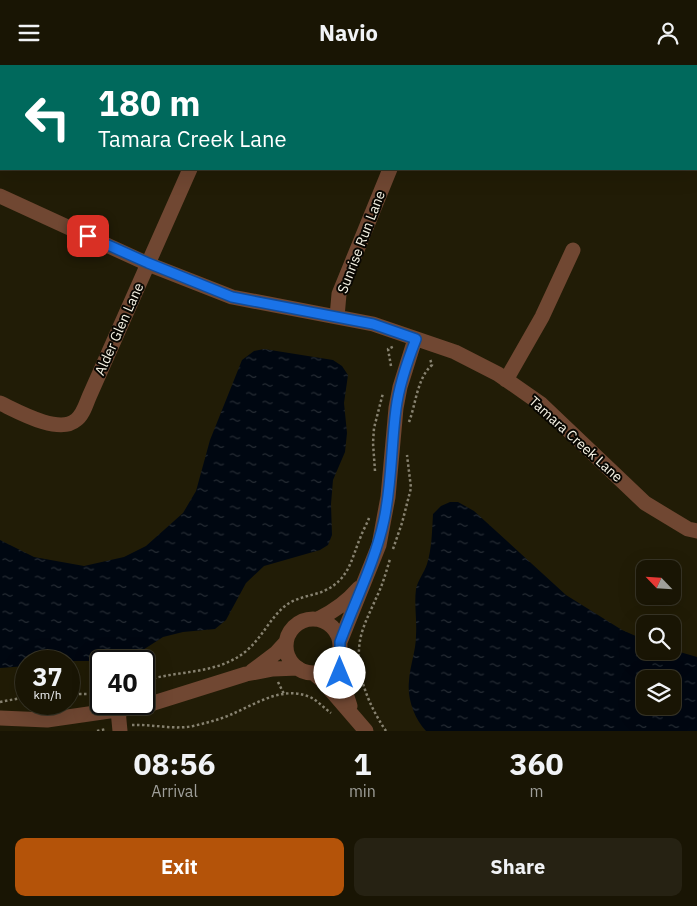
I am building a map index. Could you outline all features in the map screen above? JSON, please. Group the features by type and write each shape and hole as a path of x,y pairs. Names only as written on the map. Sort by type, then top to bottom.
{"street":[{"name":"Alder Glen Lane","path":"0,403 41,422 63,425 75,421 82,413 190,170"},
{"name":"Sunrise Run Lane","path":"337,317 339,294 390,170"},
{"name":"Tamara Creek Lane","path":"0,196 148,263 232,297 373,324 455,352 506,380 541,404 645,503 688,529 697,531"},
{"path":"506,380 542,317 573,250"},
{"path":"340,642 378,545 385,518 396,408 413,339"},
{"path":"318,619 337,610 364,583"},
{"path":"246,674 276,653 286,642 294,626 310,619 318,619 333,627 338,634 340,651 337,659 327,669 313,673"},
{"path":"286,642 288,657 298,668"},
{"path":"337,659 353,715"},
{"path":"155,703 246,674 273,669 298,668 313,673 323,681 366,731"},
{"path":"0,718 47,720 90,714"},
{"path":"119,715 120,728"}],"path":[{"path":"391,367 388,349 413,339"},
{"path":"375,471 374,428 385,388"},
{"path":"155,678 172,674 197,672 234,659 245,653 258,640 286,604 324,591 343,577 352,564 372,511"},
{"path":"97,731 148,724 190,727 213,722 270,696 295,694 311,698 331,714"},
{"path":"0,702 15,699"}],"water":[{"path":"264,349 333,360 342,366 348,375 344,403 347,433 345,452 333,480 331,504 332,535 328,545 320,550 264,566 246,583 226,620 215,629 183,632 163,637 143,650 90,650 90,661 80,661 80,650 15,650 15,667 0,668 0,540 34,557 84,566 124,557 146,546 183,513 196,491 210,440 242,360 254,351"},
{"path":"450,502 458,502 474,511 566,595 622,630 636,636 636,660 681,660 681,652 697,657 697,731 426,731 412,707 409,681 416,641 416,589 429,558 433,514 441,506"}],"route":[{"path":"88,236 232,297 373,324 416,339 400,387 396,408 385,518 378,545 340,642 340,651 337,659 340,673"}]}
